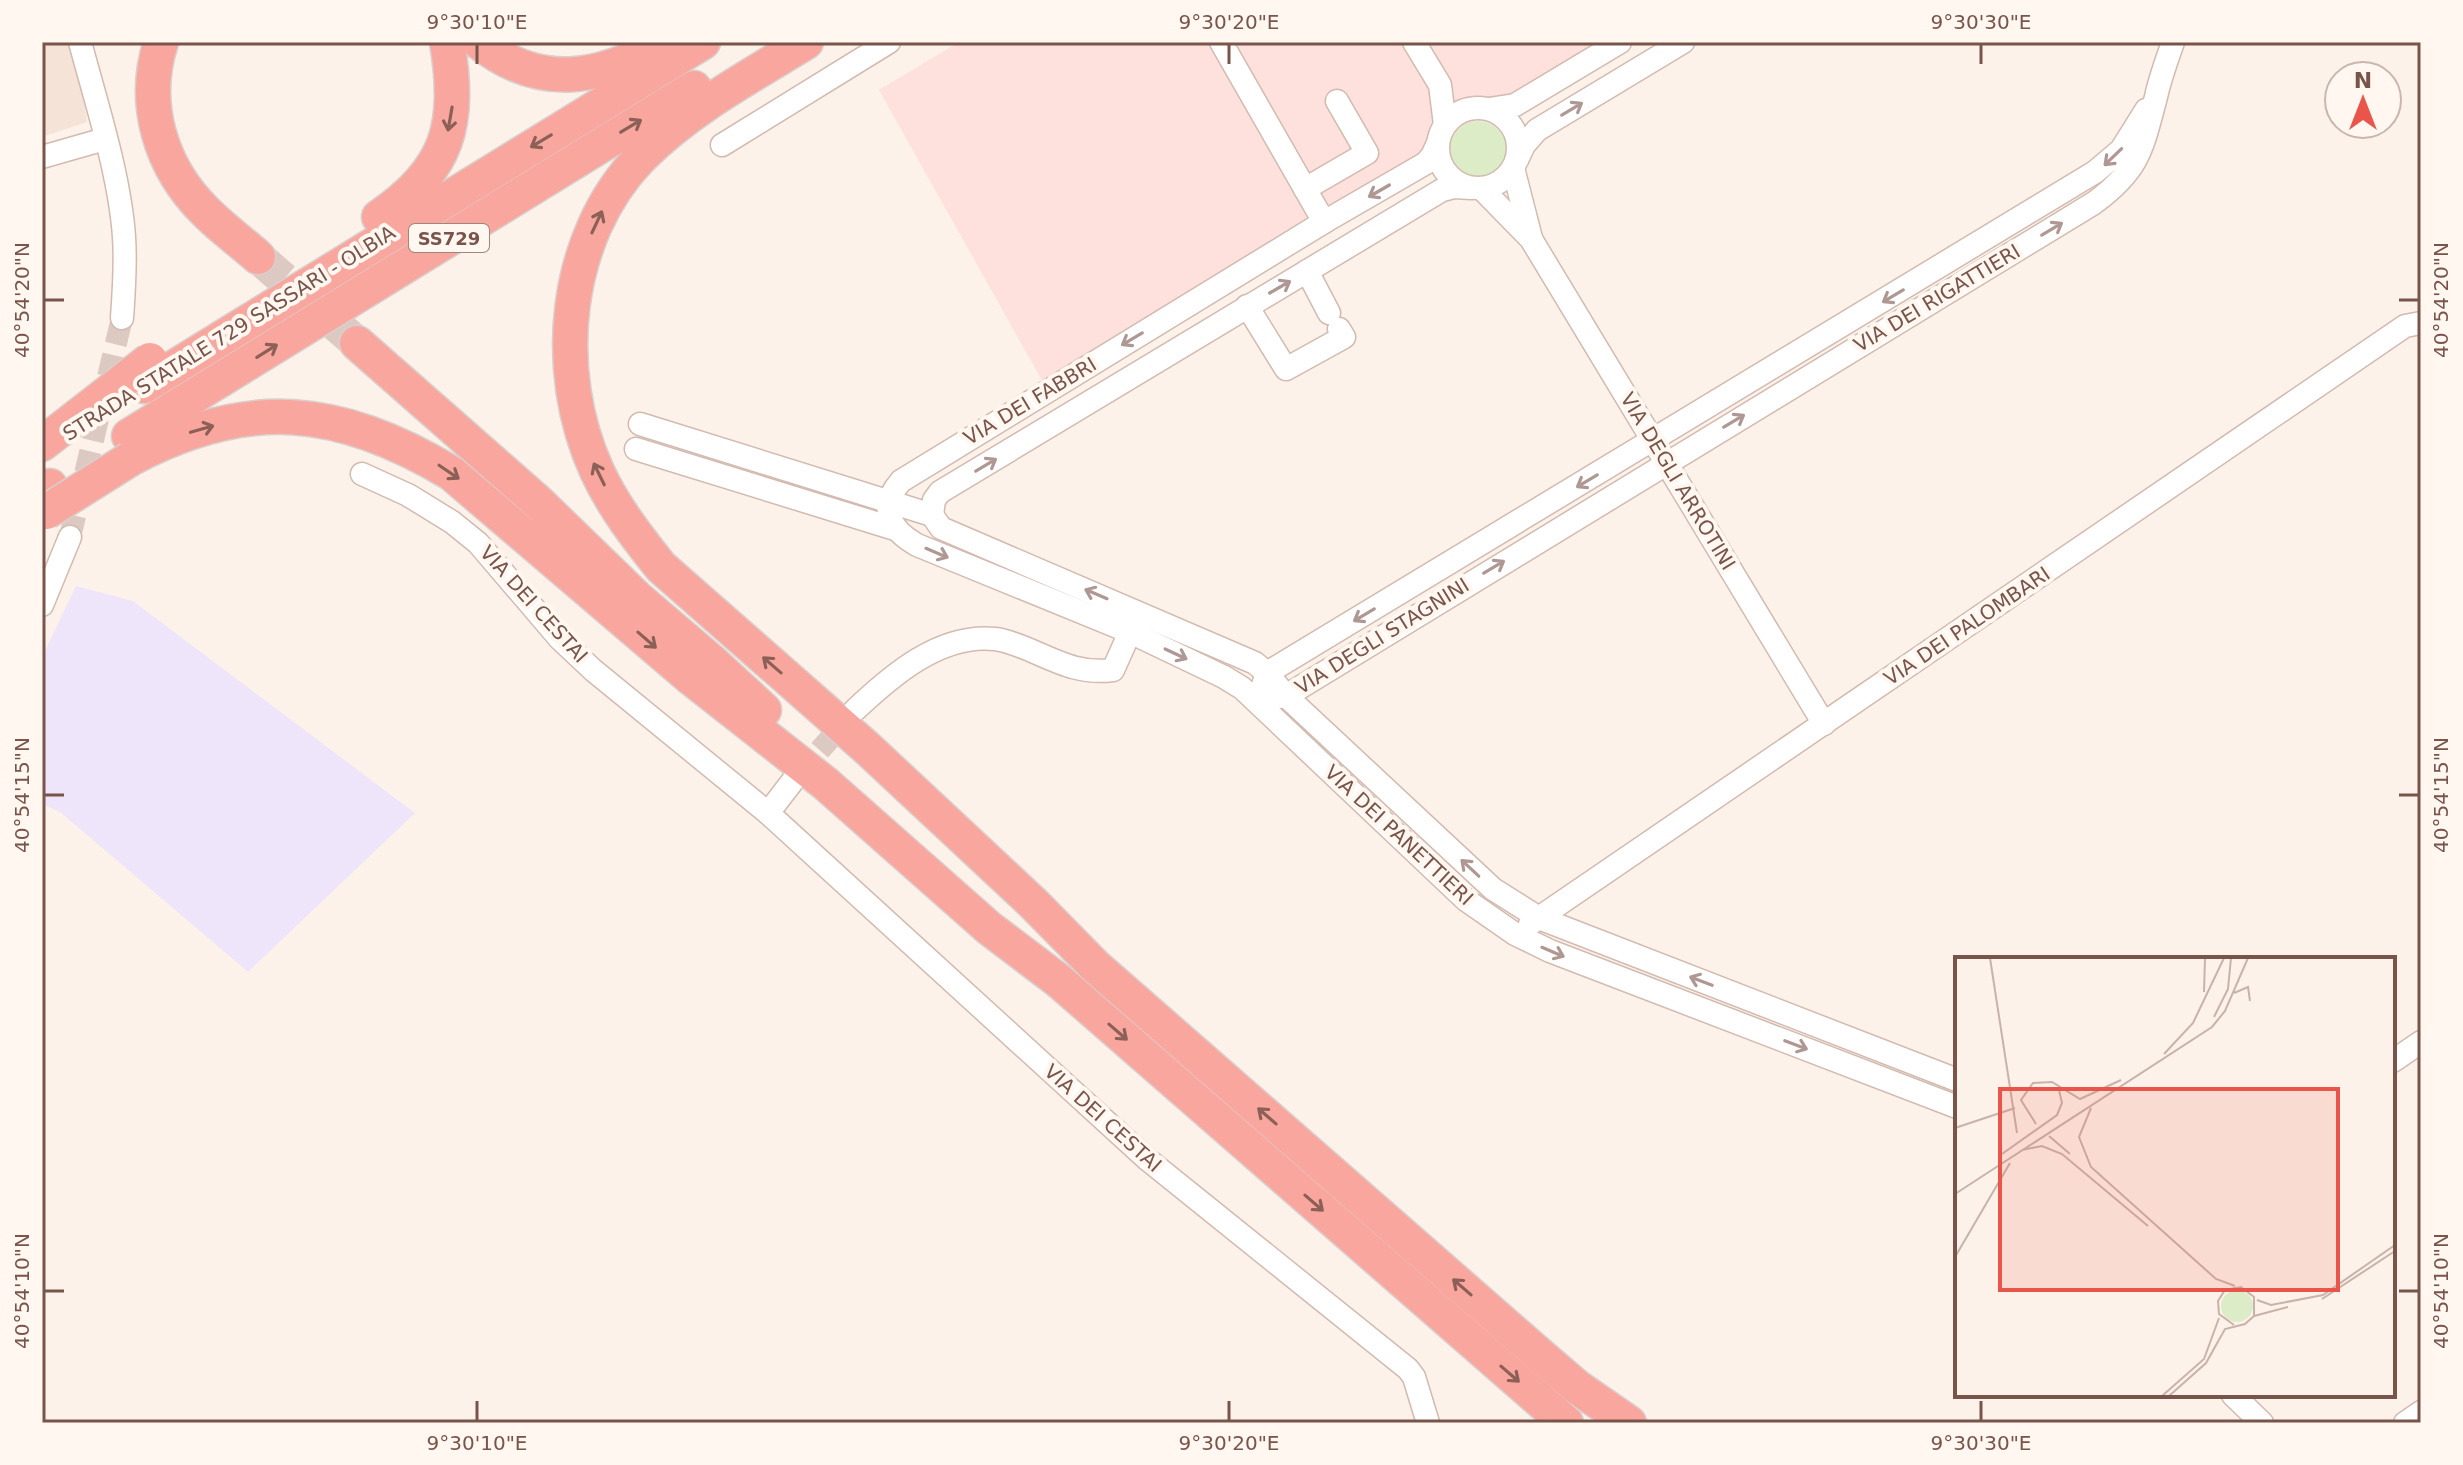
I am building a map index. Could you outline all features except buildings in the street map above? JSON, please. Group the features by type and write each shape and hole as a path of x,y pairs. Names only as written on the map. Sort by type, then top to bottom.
{"highway":[{"path":"161,42 152,82 154,115 172,168 205,211 258,257"},
{"path":"42,447 413,192 431,171 450,125 454,77 447,42"},
{"path":"479,42 494,54 534,71 583,74 612,68 665,42"},
{"name":"STRADA STATALE 729 SASSARI - OLBIA","path":"147,373 703,42"},
{"name":"STRADA STATALE 729 SASSARI - OLBIA","path":"45,501 770,42"},
{"path":"806,42 727,90 662,137 622,180 609,199 583,259 571,318 573,380 586,444 597,473 615,504 661,567 867,748 1034,904 1095,966"},
{"path":"357,343 539,503 637,598 996,918 1059,981 1566,1423"},
{"path":"130,448 162,442 231,421 267,417 307,418 343,424 419,453 479,495 691,678 826,784 989,928 1059,981"},
{"path":"539,503 646,586 1025,913 1095,966 1577,1387 1629,1423"}],"street":[{"path":"80,42 119,197 124,236 122,318"},
{"path":"722,145 889,42"},
{"path":"1221,42 1324,222"},
{"path":"1414,42 1440,85 1441,165 1459,184 1476,188 1501,182 1537,130 1683,42"},
{"path":"1442,134 1454,116 1464,110 1515,105 1620,42"},
{"name":"VIA DEI RIGATTIERI","path":"1667,461 2111,191 2137,159 2145,142 2156,93 2173,42"},
{"path":"1440,85 1510,124 1519,148 1515,165 1531,239"},
{"name":"VIA DEI RIGATTIERI","path":"1654,441 2095,172 2121,150 2156,93"},
{"path":"1305,189 1367,153 1337,101"},
{"name":"VIA DEI FABBRI","path":"889,501 901,481 921,467 1426,163 1442,134"},
{"path":"42,157 105,139"},
{"path":"1476,188 1531,239"},
{"name":"VIA DEI FABBRI","path":"932,515 934,500 940,492 1195,337 1442,190 1476,188"},
{"name":"VIA DEGLI ARROTINI","path":"1531,239 1824,724"},
{"path":"1247,306 1286,369 1344,337 1307,271"},
{"path":"1179,311 1195,337"},
{"name":"VIA DEI PALOMBARI","path":"1515,934 2405,326 2421,323"},
{"name":"VIA DEI PANETTIERI","path":"640,424 932,515 941,528 1241,656 1267,673 1286,696 1493,889 1539,918 1955,1079"},
{"name":"VIA DEGLI STAGNINI","path":"1654,441 1267,673 1257,701 1286,696 1667,461"},
{"name":"VIA DEI PANETTIERI","path":"636,449 895,529 917,545 1130,632 1224,677 1257,701 1466,900 1515,934 1550,951 1955,1106"},
{"name":"VIA DEI CESTAI","path":"362,474 408,495 452,522 478,543 560,639 593,670 768,813 1147,1159 1408,1369 1414,1377 1428,1423"},
{"path":"889,501 889,514 895,529"},
{"path":"42,605 70,537"},
{"path":"855,710 889,678 948,646 971,640 996,639 1092,673 1113,670 1130,632"},
{"path":"768,813 795,778"},
{"path":"2395,1060 2421,1042"},
{"path":"2235,1397 2262,1423"},
{"path":"2405,1423 2421,1412"}],"shaded area":[{"path":"42,42 75,42 87,122 42,137"},
{"path":"959,42 1606,42 1044,384 879,90"},
{"path":"76,586 133,601 415,813 248,972 60,812 42,804 42,657"}],"green space":[{"path":"1478,121 1498,129 1506,149 1498,169 1478,177 1458,169 1450,149 1458,129"}],"tunnel":[{"path":"258,257 357,343"},
{"path":"70,537 122,318"},
{"path":"798,775 849,717"}]}
